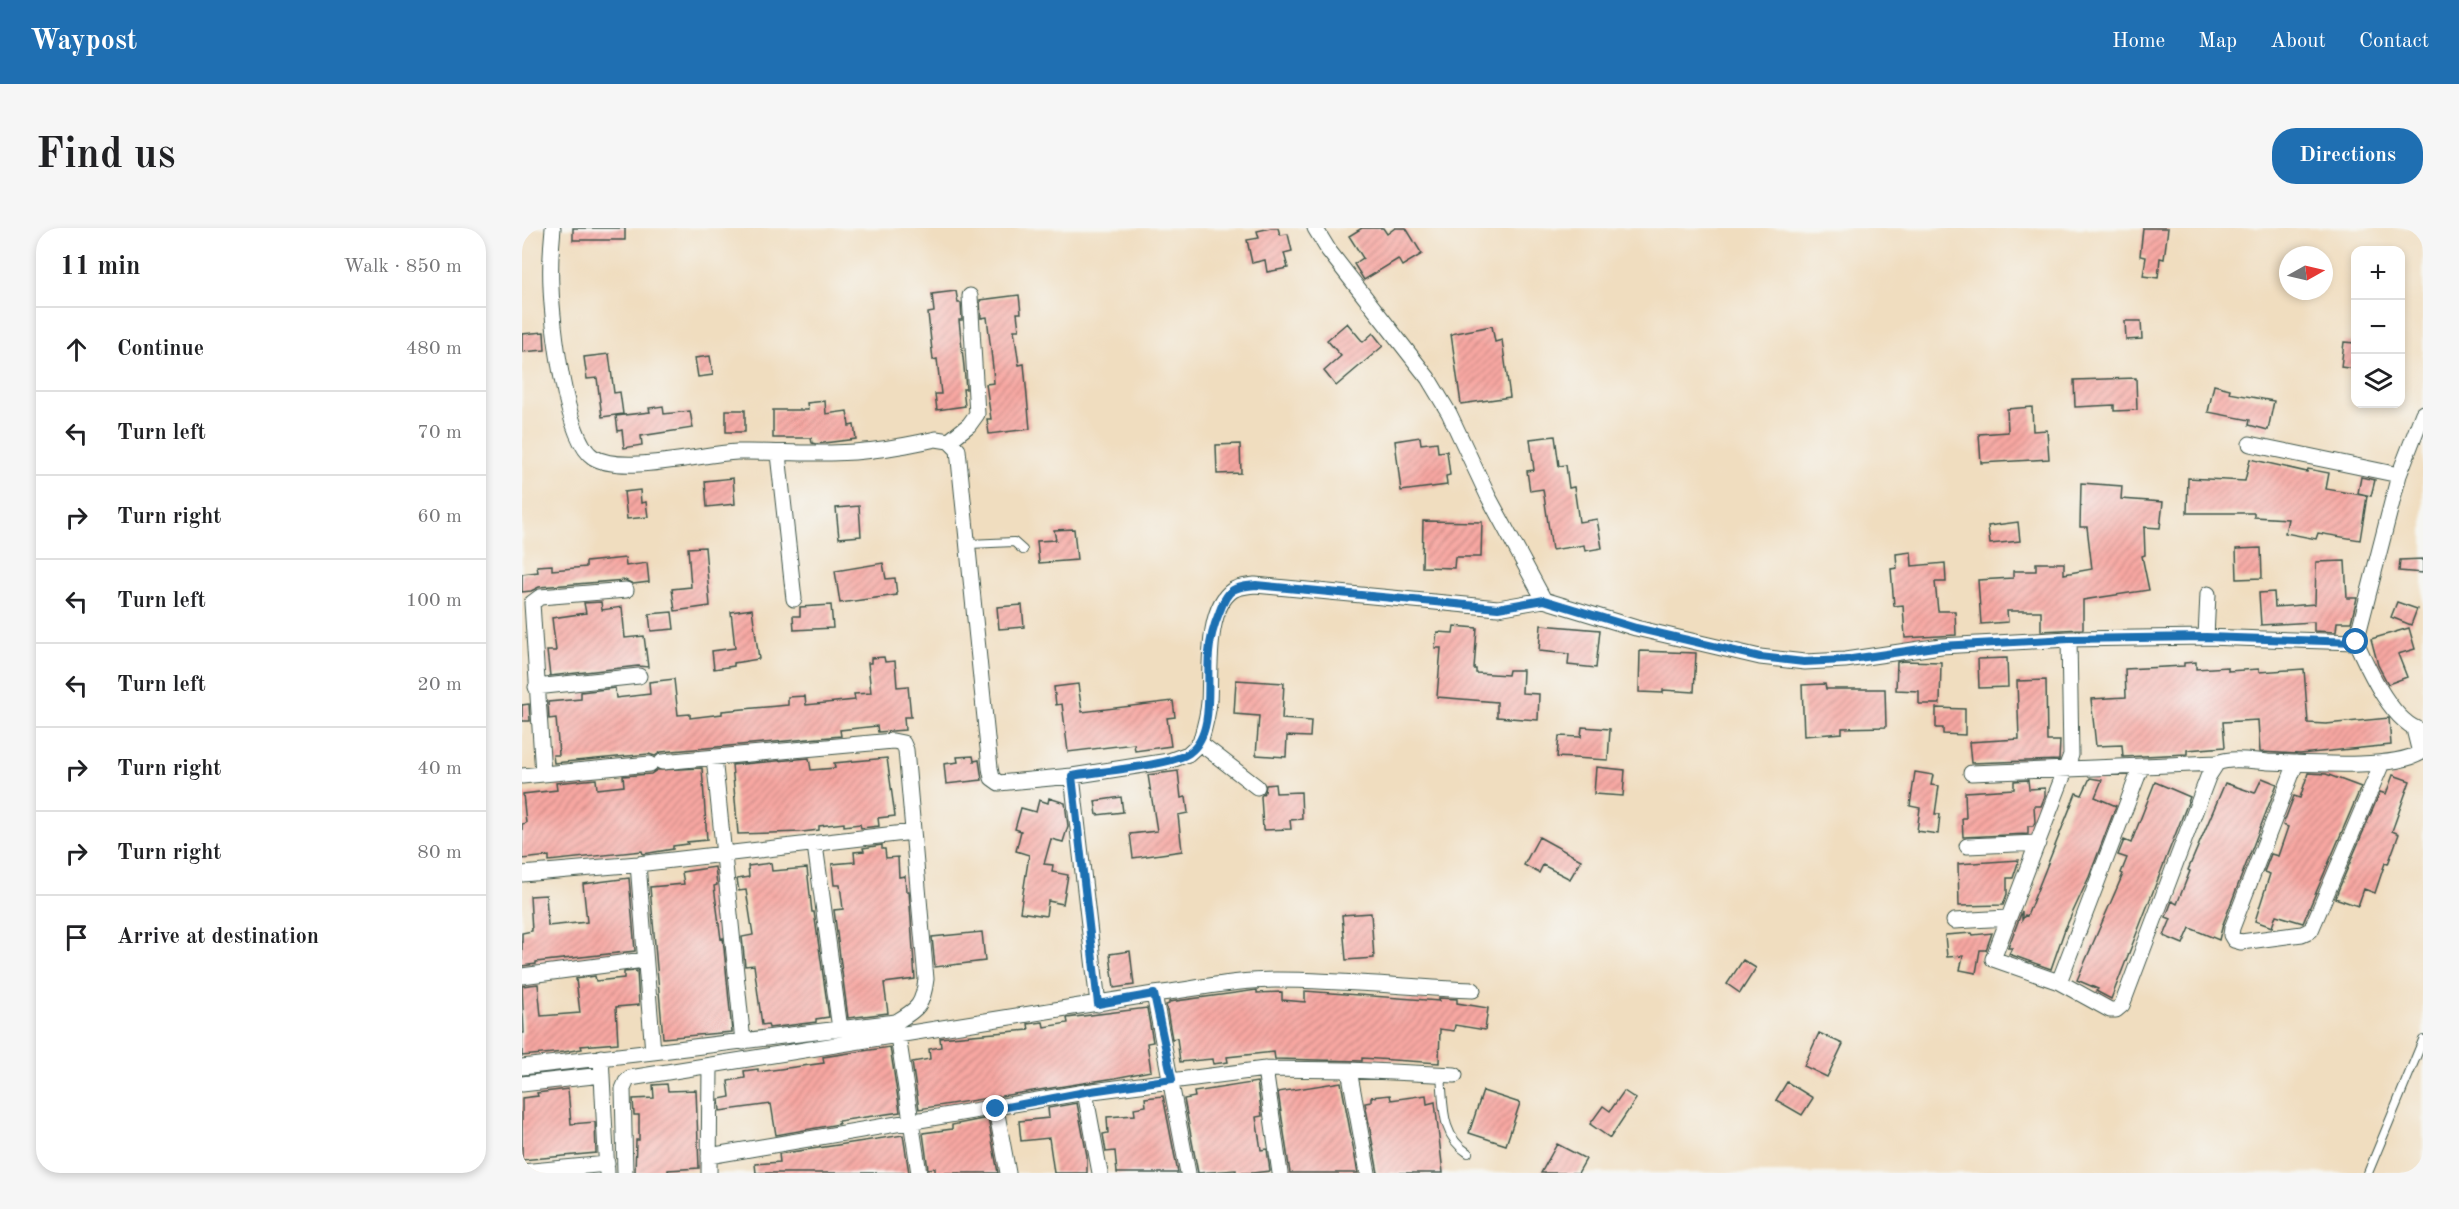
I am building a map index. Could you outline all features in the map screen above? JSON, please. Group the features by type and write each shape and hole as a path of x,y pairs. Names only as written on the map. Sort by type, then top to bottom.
{"street":[{"path":"553,228 551,288 553,320 573,424 582,446 593,457 612,465 631,465 736,452 778,454 863,452 936,439 949,441 958,450 992,778 999,783 1072,776 1169,761 1188,754 1200,743 1206,722 1209,700 1209,652 1216,619 1231,591 1242,586 1256,585 1498,608 1544,600 1647,630 1760,657 1804,662 1845,660 1941,646 2069,639 2206,637 2356,642"},
{"path":"1315,228 1329,251 1428,378 1449,413 1488,496 1544,600"},
{"path":"949,441 969,425 977,414 970,296"},
{"path":"1971,773 2217,763 2231,760 2382,763 2422,757 2418,730 2395,710 2379,688 2356,642 2399,475 2423,413"},
{"path":"2250,444 2399,475"},
{"path":"778,454 794,599"},
{"path":"543,774 532,603 535,599 626,590"},
{"path":"2206,637 2208,594"},
{"path":"2069,639 2071,754 2067,770 1993,959 2059,981 2110,1010 2116,1010 2122,1005 2208,777 2217,763"},
{"path":"536,687 639,676"},
{"path":"522,776 900,741 906,750 926,980 923,998 915,1011 896,1022 743,1042 522,1066"},
{"path":"1200,743 1257,787"},
{"path":"714,757 743,1042"},
{"path":"2296,763 2232,928 2231,935 2234,940 2241,942 2302,934 2311,930 2382,763"},
{"path":"2059,981 2141,766"},
{"path":"1072,776 1098,1004"},
{"path":"522,874 638,864 913,832"},
{"path":"1967,846 2038,843"},
{"path":"815,844 840,1029"},
{"path":"638,864 653,1052"},
{"path":"1954,921 2008,918"},
{"path":"522,976 644,960"},
{"path":"625,1173 623,1089 630,1078 1154,994 1274,980 1473,990"},
{"path":"1154,994 1172,1079 1188,1173"},
{"path":"898,1036 919,1173"},
{"path":"522,1172 607,1168 601,1057"},
{"path":"709,1173 710,1066"},
{"path":"1265,1069 1280,1173"},
{"path":"709,1156 1172,1079 1265,1069 1448,1075"},
{"path":"1349,1070 1368,1173"},
{"path":"522,1084 602,1075"},
{"path":"1085,1092 1100,1173"},
{"path":"996,1109 1008,1173"}],"lane":[{"path":"969,544 1014,542 1023,550"},
{"path":"2368,1173 2423,1040"},
{"path":"1448,1075 1450,1137 1456,1146 1468,1153"}],"building":[{"path":"573,228 625,228 625,240 573,240"},
{"path":"1278,228 1280,235 1288,234 1292,251 1284,253 1288,268 1267,272 1265,260 1252,263 1247,240 1259,238 1257,231"},
{"path":"1362,228 1383,228 1387,234 1395,228 1406,228 1422,254 1402,266 1398,259 1364,280 1354,264 1363,258 1349,236"},
{"path":"2143,228 2168,228 2164,259 2160,258 2158,278 2143,276 2146,257 2140,256"},
{"path":"956,291 958,303 961,303 962,320 959,320 966,389 963,389 965,406 937,410 935,394 941,394 937,359 933,360 928,313 934,312 932,294"},
{"path":"1019,295 1021,313 1017,313 1019,330 1014,330 1019,365 1024,364 1030,429 989,434 987,419 991,419 986,384 994,383 993,368 987,317 981,318 980,300"},
{"path":"2125,321 2141,321 2142,339 2126,340"},
{"path":"1347,323 1363,342 1373,333 1383,346 1336,386 1324,371 1341,356 1327,340"},
{"path":"1492,326 1495,342 1502,340 1510,397 1461,404 1451,334"},
{"path":"544,332 545,350 522,352 522,334"},
{"path":"2344,342 2351,343 2351,368 2341,367"},
{"path":"609,354 614,393 620,392 623,414 602,417 597,378 587,379 584,357"},
{"path":"710,356 713,375 698,377 695,358"},
{"path":"2136,378 2137,410 2114,411 2114,405 2075,407 2074,380"},
{"path":"2214,385 2230,389 2229,393 2274,401 2268,430 2249,425 2250,420 2208,412"},
{"path":"825,401 826,414 847,411 849,426 854,425 856,439 816,444 812,443 811,438 773,438 773,410 808,410 807,403"},
{"path":"663,406 664,414 690,411 693,428 641,436 642,445 624,448 622,430 618,431 616,416 650,412 649,408"},
{"path":"2032,407 2033,431 2047,430 2049,459 1981,463 1979,434 2008,432 2007,409"},
{"path":"726,410 745,410 745,432 726,432"},
{"path":"1555,436 1559,466 1566,465 1569,488 1574,487 1579,522 1597,519 1602,548 1585,551 1584,545 1552,550 1543,489 1530,491 1527,471 1534,470 1530,439"},
{"path":"1420,437 1421,444 1437,442 1438,452 1447,451 1450,475 1446,476 1447,485 1401,491 1395,441"},
{"path":"1240,444 1241,473 1217,474 1216,445"},
{"path":"2250,459 2307,472 2308,469 2329,473 2326,489 2367,496 2360,540 2318,533 2316,539 2285,533 2288,519 2254,517 2254,513 2187,513 2188,478 2245,481"},
{"path":"2361,477 2375,480 2371,496 2358,493"},
{"path":"733,478 735,504 707,507 705,481"},
{"path":"2081,483 2122,486 2121,499 2163,502 2160,528 2144,527 2145,555 2142,556 2149,590 2083,600 2083,629 2041,631 2041,611 2007,611 2008,622 1981,624 1978,580 2013,578 2013,571 2036,571 2036,563 2064,563 2064,574 2092,569 2087,527 2080,527"},
{"path":"640,490 641,503 646,502 648,517 627,519 624,492"},
{"path":"859,506 861,536 839,538 836,508"},
{"path":"1423,521 1482,522 1481,557 1455,557 1454,568 1422,567"},
{"path":"2018,522 2020,541 1990,544 1988,526"},
{"path":"1074,529 1077,560 1039,563 1037,541 1056,540 1054,530"},
{"path":"705,547 710,606 675,611 672,589 691,587 688,548"},
{"path":"2261,548 2262,578 2237,579 2236,549"},
{"path":"1911,552 1912,566 1945,563 1946,582 1935,582 1938,611 1955,611 1956,635 1905,638 1903,605 1894,606 1891,569 1897,568 1896,554"},
{"path":"625,558 626,566 647,563 649,582 633,584 625,580 539,587 522,592 522,574 538,572 537,566 552,565 552,570 586,567 586,562"},
{"path":"2423,559 2423,573 2399,571 2400,560"},
{"path":"2345,561 2347,598 2357,598 2351,622 2337,622 2336,632 2314,631 2314,622 2261,625 2259,593 2274,592 2275,607 2315,604 2316,562"},
{"path":"883,563 886,579 895,578 897,595 840,603 835,571"},
{"path":"601,602 602,610 622,607 625,638 644,636 648,667 638,666 550,676 547,651 556,651 552,618 586,613 584,603"},
{"path":"2397,602 2417,609 2411,625 2391,617"},
{"path":"831,605 833,628 794,630 793,616 800,616 800,607"},
{"path":"1022,605 1024,627 999,629 997,607"},
{"path":"752,609 759,659 714,669 712,651 735,648 731,612"},
{"path":"672,612 674,629 651,631 649,614"},
{"path":"1541,625 1600,630 1596,668 1568,665 1569,654 1539,651"},
{"path":"1454,626 1477,628 1474,669 1476,673 1508,675 1509,670 1523,670 1522,693 1539,694 1538,720 1497,717 1497,702 1437,697 1441,648 1435,648 1437,632 1453,633"},
{"path":"2409,628 2415,649 2398,654 2407,677 2388,684 2378,665 2371,639"},
{"path":"1640,651 1696,653 1694,692 1663,690 1663,693 1639,692"},
{"path":"884,657 885,662 895,661 897,687 908,686 911,717 904,717 905,730 878,732 877,726 840,730 841,736 661,752 655,756 649,754 554,763 553,755 559,755 556,718 549,719 548,702 581,699 581,692 615,688 616,698 650,694 649,682 674,679 678,715 690,714 690,718 722,714 722,711 788,705 788,697 805,696 806,705 855,700 854,694 871,693 868,663 871,663 871,658"},
{"path":"2007,658 2008,687 1979,688 1978,659"},
{"path":"1897,662 1941,662 1940,704 1919,704 1919,691 1896,690"},
{"path":"2196,662 2196,669 2228,667 2228,671 2259,669 2259,672 2304,669 2308,723 2326,724 2389,718 2391,745 2300,754 2260,752 2258,720 2223,722 2225,747 2187,750 2187,754 2123,757 2122,745 2096,746 2091,699 2126,697 2125,669 2184,666 2184,663"},
{"path":"1236,680 1284,683 1282,719 1311,721 1310,737 1287,736 1286,757 1256,755 1259,716 1234,714"},
{"path":"2046,680 2047,741 2060,741 2059,760 1971,763 1969,742 2019,739 2017,681"},
{"path":"1078,684 1082,712 1173,701 1175,717 1167,718 1171,746 1135,751 1134,744 1068,752 1062,704 1056,705 1054,687"},
{"path":"1825,684 1826,689 1885,689 1886,727 1842,728 1842,733 1804,736 1802,685"},
{"path":"529,704 530,721 522,721 522,705"},
{"path":"1936,708 1965,709 1965,735 1943,734 1943,728 1936,728"},
{"path":"1582,727 1610,729 1608,760 1557,757 1559,736 1581,737"},
{"path":"973,756 974,761 979,760 982,780 946,784 944,764 958,762 957,757"},
{"path":"809,758 811,770 835,768 834,763 887,758 895,816 878,818 879,826 861,828 860,824 844,826 844,823 819,826 819,830 802,832 738,834 732,765"},
{"path":"1596,767 1625,770 1623,796 1594,794"},
{"path":"702,768 707,840 687,842 688,844 673,846 673,849 643,854 642,851 549,861 549,856 522,859 522,824 526,823 523,794 557,790 556,783 596,779 597,789 624,786 623,776 651,774 657,770"},
{"path":"1178,771 1181,798 1186,797 1188,813 1178,815 1182,851 1133,858 1130,834 1157,831 1148,775"},
{"path":"1915,772 1933,775 1931,785 1939,786 1935,814 1940,814 1938,834 1917,831 1920,808 1910,806"},
{"path":"2308,773 2326,774 2361,787 2303,923 2276,915 2272,927 2255,921 2270,874 2264,872 2271,854 2278,856 2288,827 2283,825 2294,796 2300,798"},
{"path":"2393,775 2410,781 2392,831 2399,834 2388,864 2385,863 2375,893 2364,889 2358,906 2335,898 2380,792 2386,794"},
{"path":"2090,778 2102,780 2095,797 2116,806 2089,877 2065,929 2051,969 2009,954 2012,948 2008,948 2022,911 2022,920 2025,915 2027,916 2076,793 2082,795"},
{"path":"2262,778 2277,784 2223,924 2219,940 2190,928 2183,944 2164,936 2171,919 2166,917 2172,901 2177,904 2190,871 2188,870 2225,783 2255,793"},
{"path":"2028,780 2029,789 2045,788 2045,796 2041,806 2034,806 2035,822 2033,826 2028,826 2028,834 1963,837 1962,818 1966,818 1965,792 2014,789 2014,781"},
{"path":"2155,782 2190,797 2111,999 2096,991 2098,989 2077,980 2123,874 2121,873 2127,858 2118,855 2124,840 2131,843"},
{"path":"1275,784 1276,793 1301,792 1302,819 1290,820 1291,829 1263,830 1261,796 1265,792 1266,785"},
{"path":"1121,797 1123,812 1097,815 1095,801"},
{"path":"1049,798 1065,803 1068,826 1063,842 1051,839 1044,864 1053,865 1052,872 1068,875 1063,904 1048,901 1046,916 1020,912 1029,855 1016,851 1021,831 1015,829 1021,808 1036,812 1039,800 1048,803"},
{"path":"1539,837 1581,860 1570,879 1543,865 1539,873 1524,865"},
{"path":"882,845 886,858 898,857 899,877 905,876 906,891 909,891 915,979 884,983 888,1013 848,1018 834,910 843,909 840,885 834,885 832,864 855,862 854,852"},
{"path":"2019,860 2013,878 2007,878 2007,894 2003,905 1959,906 1958,864"},
{"path":"771,863 772,871 807,868 829,1017 816,1019 816,1022 769,1028 768,1024 762,1025 754,965 745,966 742,937 753,935 746,890 739,891 737,879 749,877 748,866"},
{"path":"715,867 717,885 714,886 721,939 723,938 732,1032 663,1038 650,887 684,884 682,872"},
{"path":"629,878 635,951 536,962 536,964 522,966 522,933 532,931 530,896 546,895 548,926 587,922 583,884"},
{"path":"1371,913 1374,958 1346,960 1342,915"},
{"path":"982,932 985,961 935,967 932,937"},
{"path":"1972,933 1973,935 1992,933 1986,950 1980,950 1976,973 1960,970 1963,956 1947,957 1945,935"},
{"path":"1130,951 1134,985 1114,988 1110,954"},
{"path":"1743,960 1756,968 1740,993 1727,984"},
{"path":"637,971 639,1005 616,1007 618,1043 581,1046 582,1049 522,1056 522,1033 524,1033 522,986 538,984 541,1016 580,1013 576,979 595,976 596,981 624,978 624,972"},
{"path":"1257,990 1257,993 1282,992 1282,1000 1305,1002 1305,991 1439,1001 1439,998 1457,999 1457,1003 1488,1008 1485,1030 1455,1025 1454,1031 1440,1029 1439,1063 1362,1058 1362,1061 1275,1059 1274,1052 1227,1057 1228,1062 1213,1064 1212,1059 1180,1062 1177,1038 1172,1039 1166,1005 1169,1002"},
{"path":"1147,1008 1153,1042 1147,1043 1151,1071 919,1109 912,1062 930,1059 929,1049 941,1047 940,1038 1029,1030 1028,1024 1043,1022 1044,1027 1068,1023 1067,1018"},
{"path":"1819,1033 1843,1044 1827,1077 1804,1066"},
{"path":"890,1047 900,1112 838,1121 839,1124 776,1135 771,1104 720,1111 719,1099 730,1097 728,1081 745,1078 744,1071 758,1069 758,1072 824,1063 823,1057"},
{"path":"1257,1082 1262,1116 1256,1117 1261,1150 1267,1149 1270,1171 1236,1173 1236,1170 1198,1173 1184,1099 1195,1097 1194,1092"},
{"path":"1341,1082 1358,1173 1290,1173 1278,1092"},
{"path":"1787,1082 1813,1098 1802,1115 1776,1100"},
{"path":"667,1084 668,1091 696,1090 699,1168 668,1170 668,1173 635,1173 639,1115 634,1115 633,1099 654,1098 653,1085"},
{"path":"568,1089 571,1124 595,1122 596,1153 522,1160 522,1098 538,1096 537,1093"},
{"path":"1483,1091 1520,1103 1506,1145 1469,1133"},
{"path":"1624,1091 1636,1099 1610,1138 1590,1124 1603,1106 1610,1111"},
{"path":"1390,1095 1391,1100 1426,1095 1427,1104 1435,1102 1443,1173 1378,1173 1365,1103 1371,1102 1371,1097"},
{"path":"1163,1096 1178,1173 1117,1173 1115,1151 1106,1152 1103,1134 1108,1133 1107,1117 1135,1115 1134,1108 1146,1106 1145,1098"},
{"path":"1077,1103 1087,1156 1087,1173 1054,1173 1049,1138 1021,1141 1019,1121 1049,1118 1048,1108"},
{"path":"988,1118 998,1173 935,1173 935,1168 928,1169 923,1133 952,1129 952,1125"},
{"path":"903,1135 909,1173 756,1173 755,1164 780,1162 779,1154"},
{"path":"1557,1144 1586,1159 1578,1173 1541,1173"}],"route":[{"path":"996,1109 1085,1092 1172,1079 1154,994 1098,1004 1072,776 1169,761 1188,754 1200,743 1209,700 1209,652 1216,619 1231,591 1242,586 1256,585 1498,608 1544,600 1636,628 1760,657 1804,662 1845,660 1975,643 2069,639 2206,637 2356,642"}]}
